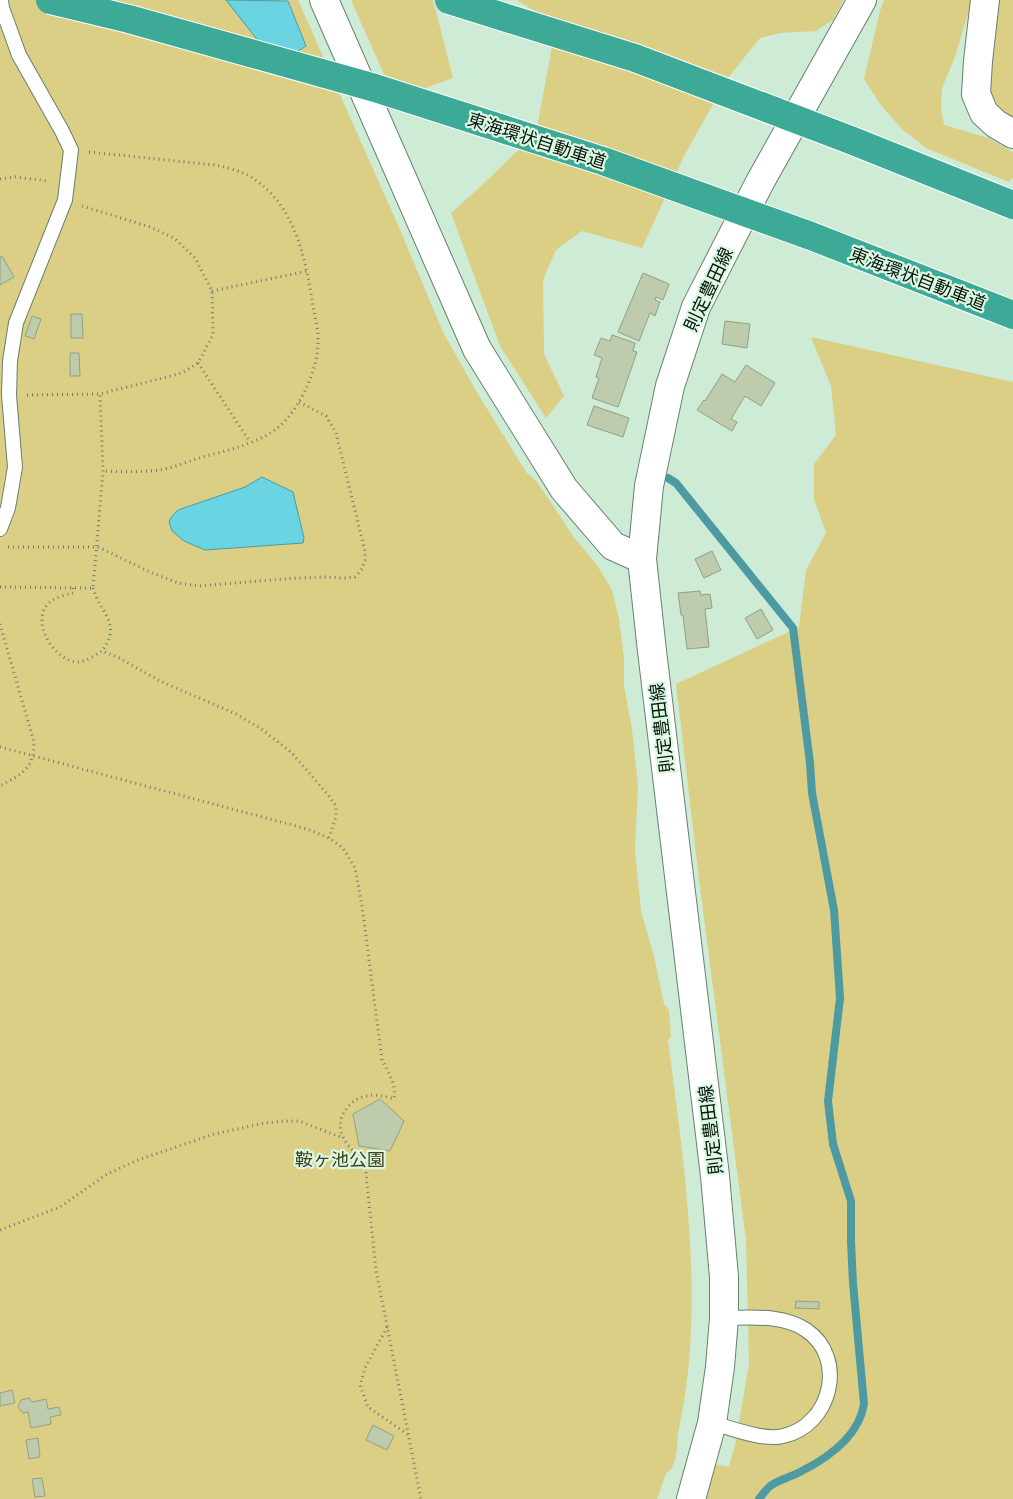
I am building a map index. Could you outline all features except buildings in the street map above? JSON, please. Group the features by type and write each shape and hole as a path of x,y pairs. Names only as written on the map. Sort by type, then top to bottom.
{"highway":[{"name":"東海環状自動車道","path":"50,0 376,88 603,160 811,236 1013,315"},
{"path":"449,0 635,58 853,141 1013,205"}],"main road":[{"path":"324,0 477,349 564,488 614,546 642,559"},
{"name":"則定豊田線","path":"691,1499 712,1423 720,1367 724,1318 724,1277 715,1176 642,559 649,486 670,386 696,307 760,182 862,0"},
{"path":"985,0 976,94 984,113 996,124 1013,134"}],"lane":[{"path":"0,529 8,508 15,468 9,395 10,361 16,323 65,200 71,150 19,56 1,0"},
{"path":"712,1423 753,1434 782,1437 804,1428 814,1417 823,1406 829,1383 829,1362 824,1347 806,1330 793,1323 780,1320 724,1318"}],"path":[{"path":"71,150 215,165 254,178 281,206 296,232 308,271 319,342 316,361 299,402 285,421 265,435 250,442 162,469 141,472 102,472"},
{"path":"0,179 15,177 68,184"},
{"path":"9,395 100,394 182,373 198,363 213,335 212,292 195,258 174,238 150,227 65,200"},
{"path":"212,292 308,271"},
{"path":"198,363 250,442"},
{"path":"73,588 73,593 54,599 47,604 41,620 43,630 59,654 76,662 83,662 102,651 109,638 109,621 96,597 94,588 102,472 100,394"},
{"path":"3,546 98,547 169,580 199,586 297,578 355,577 362,569 365,551 336,433 326,416 299,402"},
{"path":"0,587 94,588"},
{"path":"0,624 34,742 34,756 31,763 22,773 0,786"},
{"path":"102,651 160,680 236,714 260,728 290,752 336,806 336,817 329,838"},
{"path":"0,747 307,828 329,838 343,848 355,868 362,906 382,1060 396,1091 394,1099 382,1096 366,1096 349,1105 339,1123 343,1138 352,1150 367,1162 366,1174 376,1270 421,1499"},
{"path":"0,1230 60,1207 107,1174 138,1160 214,1134 265,1123 298,1121 343,1138"},
{"path":"387,1326 365,1368 360,1385 368,1407 410,1437"}],"green space":[{"name":"鞍ヶ池公園","path":"0,0 298,0 401,232 443,332 475,389 526,472 538,483 573,536 597,565 612,590 619,619 624,658 624,686 632,729 638,785 635,850 641,911 654,956 664,1004 669,1010 671,1036 668,1040 686,1185 690,1234 691,1333 687,1381 676,1456 666,1474 657,1499 0,1499"},
{"path":"351,0 433,0 453,78 395,99"},
{"path":"517,0 843,0 833,20 816,31 780,33 760,38 727,79 684,156 642,248 582,231 556,250 543,280 544,354 564,396 546,418 500,346 451,213 536,133 556,25"},
{"path":"884,0 972,0 955,57 942,88 941,107 944,125 988,138 1013,152 1013,178 1009,182 926,148 903,130 880,104 864,79"},
{"path":"998,0 1013,0 1013,121 1000,111 989,90"},
{"path":"811,337 1013,382 1013,1499 704,1499 714,1464 729,1467 735,1445 749,1364 746,1240 699,880 676,684 799,627 806,570 826,533 814,499 814,464 836,435 831,386"}],"water":[{"path":"226,0 288,1 306,46 277,65"},
{"path":"262,477 293,492 304,538 303,543 205,550 184,541 172,531 169,522 178,510 245,487"}],"waterway":[{"path":"668,478 676,483 793,628 812,793 834,910 840,998 828,1101 833,1144 851,1201 853,1283 864,1404 856,1426 841,1445 811,1466 772,1485 759,1499"}]}
